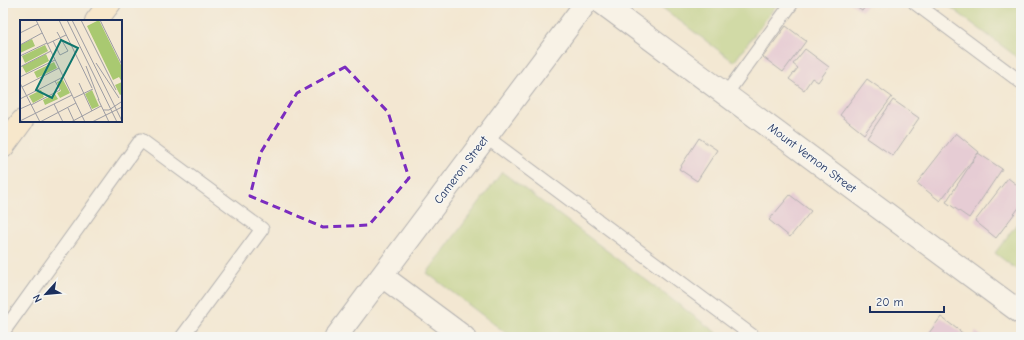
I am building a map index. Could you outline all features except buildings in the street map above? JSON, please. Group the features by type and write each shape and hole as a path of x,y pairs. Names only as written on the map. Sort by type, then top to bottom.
{"street":[{"path":"97,20 110,3"},
{"name":"Cameron Street","path":"336,337 586,3"},
{"name":"Mount Vernon Street","path":"602,3 1021,313"},
{"path":"3,147 21,122"},
{"path":"382,276 464,337"}],"lane":[{"path":"726,94 792,3"},
{"path":"915,3 1021,82"},
{"path":"486,137 754,337"},
{"path":"3,332 141,140 262,229 182,337"}],"highlighted area":[{"path":"345,67 388,112 409,178 369,225 323,227 250,196 261,152 297,93"}],"green space":[{"path":"656,3 778,3 734,62"},
{"path":"945,3 1021,3 1021,60"},
{"path":"502,172 722,337 511,337 427,273"},
{"path":"1021,218 1021,273 995,253"}]}
